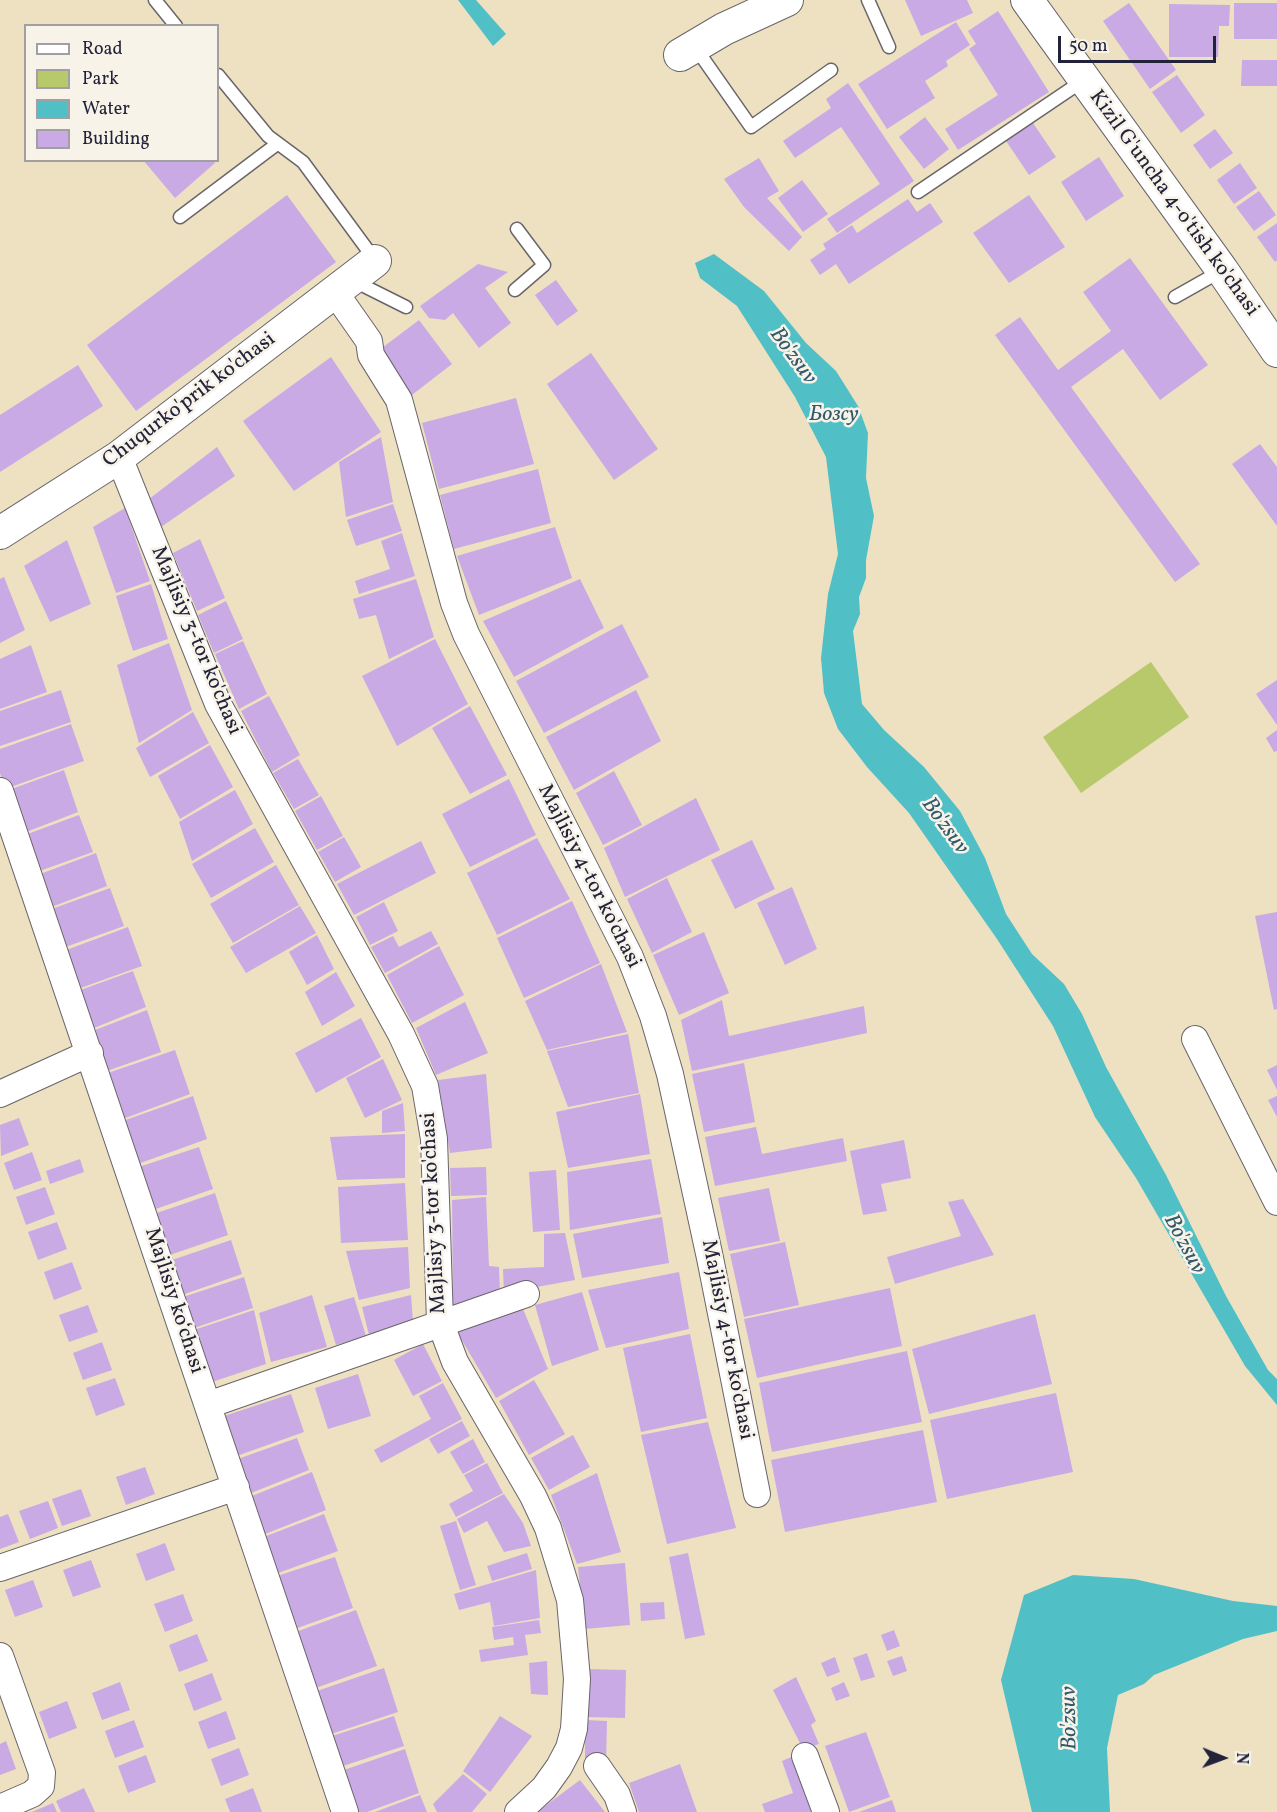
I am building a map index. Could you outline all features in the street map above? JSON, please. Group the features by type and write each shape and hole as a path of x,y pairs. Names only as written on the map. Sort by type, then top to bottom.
{"street":[{"path":"687,50 724,29 787,0"},
{"name":"Kizil G'uncha 4-o'tish ko'chasi","path":"1027,0 1222,270 1277,351"},
{"name":"Chuqurko'prik ko'chasi","path":"0,533 119,457 375,261"},
{"name":"Majlisiy 4-tor ko'chasi","path":"342,285 369,341 371,356 399,400 454,603 466,634 630,957 653,1016 670,1074 757,1494"},
{"name":"Majlisiy 3-tor ko'chasi","path":"119,457 218,705 401,1034 425,1086 434,1139 440,1322 455,1362 533,1496 548,1528 570,1600 577,1679 574,1729 569,1748 559,1767 544,1788 518,1812"},
{"name":"Majlisiy koʻchasi","path":"0,790 345,1812"},
{"path":"1195,1039 1277,1202"},
{"path":"0,1094 90,1053"},
{"path":"208,1405 440,1322 526,1294"},
{"path":"0,1568 236,1487"},
{"path":"0,1656 42,1773 42,1786 32,1794 0,1808"},
{"path":"805,1756 826,1812"},
{"path":"597,1766 617,1795 622,1812"}],"lane":[{"path":"155,0 174,24"},
{"path":"868,0 889,47"},
{"path":"687,50 751,127 831,70"},
{"path":"219,76 277,144 303,162 375,261"},
{"path":"918,192 1084,80"},
{"path":"180,217 277,144"},
{"path":"515,290 544,265 517,229"},
{"path":"1175,297 1222,270"},
{"path":"342,285 406,307"}],"green space":[{"path":"1151,662 1189,717 1081,793 1043,737"}],"water":[{"path":"458,0 476,0 506,34 493,46"},
{"name":"Бозсу","path":"714,254 764,291 806,343 836,371 858,406 868,433 866,478 874,516 866,560 866,578 859,597 860,614 853,631 862,704 884,730 924,767 960,811 985,858 1006,914 1032,954 1064,984 1082,1014 1106,1067 1166,1175 1226,1296 1268,1370 1277,1379 1277,1405 1245,1366 1136,1178 1095,1117 1053,1026 997,939 909,813 867,767 838,729 824,693 821,658 828,594 838,554 826,457 795,397 737,306 700,278 695,263"},
{"name":"Bo'zsuv","path":"1073,1575 1134,1579 1233,1601 1277,1606 1277,1631 1243,1639 1154,1675 1144,1684 1118,1695 1107,1748 1110,1812 1032,1812 1001,1680 1024,1595"}],"building":[{"path":"905,0 967,0 973,13 921,36"},
{"path":"1129,3 1176,70 1150,89 1103,21"},
{"path":"1234,3 1277,3 1277,39 1234,39"},
{"path":"1169,4 1230,5 1229,26 1219,26 1218,57 1169,57"},
{"path":"998,11 1049,92 958,150 945,129 998,95 969,49 976,44 968,31"},
{"path":"956,22 970,45 946,61 948,66 925,81 935,98 887,129 858,84"},
{"path":"1242,60 1277,60 1277,86 1241,86"},
{"path":"1177,75 1205,115 1181,133 1152,92"},
{"path":"848,83 914,181 837,233 827,219 880,184 841,127 795,158 783,141 831,108 826,99"},
{"path":"925,117 949,149 924,169 899,137"},
{"path":"1031,120 1056,157 1029,175 1004,138"},
{"path":"1215,129 1233,153 1210,169 1193,145"},
{"path":"1099,157 1124,196 1086,221 1061,182"},
{"path":"759,158 779,191 767,198 802,237 789,251 744,207 724,179"},
{"path":"145,162 214,162 215,163 175,198"},
{"path":"1240,163 1257,188 1234,204 1217,180"},
{"path":"802,180 828,214 803,232 778,198"},
{"path":"1259,191 1276,215 1254,231 1236,207"},
{"path":"287,195 336,262 136,411 87,345"},
{"path":"1029,195 1065,247 1009,283 973,233"},
{"path":"908,199 917,212 930,203 943,222 849,284 836,264 820,275 810,260 826,249 823,244 852,225 857,233"},
{"path":"1277,223 1277,260 1275,262 1257,237"},
{"path":"1130,258 1208,365 1160,400 1123,349 1071,387 1200,564 1175,582 995,335 1020,317 1058,370 1111,331 1083,292"},
{"path":"478,264 508,272 485,288 511,323 479,348 453,313 445,320 429,318 420,306"},
{"path":"556,280 578,311 557,326 535,295"},
{"path":"419,320 452,364 408,398 374,354"},
{"path":"591,353 658,449 614,480 547,384"},
{"path":"331,357 381,432 294,491 243,421"},
{"path":"78,365 103,406 0,472 0,415"},
{"path":"516,398 534,464 439,489 422,423"},
{"path":"381,437 393,502 346,517 339,462"},
{"path":"1260,444 1277,467 1277,526 1232,464"},
{"path":"217,447 235,476 161,527 149,499"},
{"path":"538,469 551,523 454,549 440,495"},
{"path":"393,504 402,531 356,546 347,520"},
{"path":"125,508 150,581 116,593 93,527"},
{"path":"555,527 572,578 479,615 457,556"},
{"path":"402,533 415,576 359,594 355,581 390,569 381,541"},
{"path":"200,539 225,598 197,611 173,553"},
{"path":"67,540 91,604 50,622 24,566"},
{"path":"4,577 25,630 0,643 0,579"},
{"path":"416,579 434,637 389,659 376,615 359,619 353,599"},
{"path":"580,579 604,628 514,677 483,621"},
{"path":"151,584 168,639 133,651 116,596"},
{"path":"226,601 243,639 214,653 198,615"},
{"path":"622,624 649,677 544,733 516,681"},
{"path":"435,639 468,704 397,746 362,676"},
{"path":"243,641 267,694 239,709 215,654"},
{"path":"169,643 192,710 139,743 117,665"},
{"path":"31,645 47,692 0,709 0,659"},
{"path":"1277,680 1277,725 1256,694"},
{"path":"61,690 71,722 0,746 0,711"},
{"path":"636,690 661,741 574,790 546,737"},
{"path":"269,696 300,755 272,772 241,711"},
{"path":"470,706 507,775 470,794 432,728"},
{"path":"193,712 209,743 150,777 136,748"},
{"path":"71,724 84,761 5,789 0,773 0,749"},
{"path":"1277,730 1277,751 1274,752 1266,738"},
{"path":"210,745 233,787 180,819 158,776"},
{"path":"298,759 319,795 294,809 273,773"},
{"path":"64,770 78,812 21,834 6,791"},
{"path":"614,771 642,825 603,845 576,793"},
{"path":"509,779 536,835 470,867 442,814"},
{"path":"235,790 253,824 192,861 179,822"},
{"path":"321,796 343,836 317,850 295,811"},
{"path":"696,798 720,850 625,897 604,848"},
{"path":"79,815 93,852 34,873 22,836"},
{"path":"255,828 274,862 211,898 192,864"},
{"path":"344,837 361,867 335,882 318,852"},
{"path":"537,838 570,899 497,935 467,873"},
{"path":"752,840 775,889 735,909 711,860"},
{"path":"421,841 436,873 354,915 337,884"},
{"path":"96,853 107,886 46,909 35,876"},
{"path":"276,865 299,905 233,943 210,904"},
{"path":"667,878 692,932 652,953 627,899"},
{"path":"792,887 817,949 785,965 757,903"},
{"path":"110,888 124,926 60,949 46,911"},
{"path":"572,901 600,963 524,998 497,938"},
{"path":"384,902 398,931 370,945 356,917"},
{"path":"300,906 316,933 246,973 230,947"},
{"path":"1277,912 1277,1009 1274,1010 1255,916"},
{"path":"128,927 142,966 75,990 61,952"},
{"path":"431,931 438,944 385,973 371,947 393,936 399,947"},
{"path":"704,932 729,993 679,1015 653,955"},
{"path":"317,935 334,969 307,985 289,952"},
{"path":"439,946 464,995 412,1023 387,975"},
{"path":"601,964 627,1032 547,1050 525,1001"},
{"path":"133,971 146,1007 89,1030 75,992"},
{"path":"336,972 355,1006 322,1026 305,992"},
{"path":"722,1000 729,1036 864,1006 867,1033 692,1071 681,1020"},
{"path":"465,1002 488,1053 436,1075 416,1028"},
{"path":"147,1010 161,1052 104,1072 90,1032"},
{"path":"361,1018 381,1057 316,1093 295,1053"},
{"path":"628,1034 639,1093 568,1107 547,1051"},
{"path":"175,1050 190,1094 120,1120 105,1074"},
{"path":"383,1059 402,1100 365,1118 346,1078"},
{"path":"744,1063 755,1122 704,1132 692,1074"},
{"path":"1277,1065 1277,1090 1267,1070"},
{"path":"486,1074 492,1148 450,1153 438,1080"},
{"path":"640,1094 650,1154 568,1168 556,1112"},
{"path":"193,1096 207,1139 135,1165 120,1122"},
{"path":"1277,1096 1277,1117 1268,1100"},
{"path":"403,1103 405,1131 382,1133 382,1111"},
{"path":"19,1118 29,1145 1,1156 0,1125"},
{"path":"756,1127 762,1154 843,1138 847,1161 715,1186 705,1137"},
{"path":"405,1134 405,1178 337,1180 330,1137"},
{"path":"904,1140 911,1178 881,1184 887,1211 863,1215 850,1151"},
{"path":"199,1147 213,1189 150,1211 136,1168"},
{"path":"32,1152 42,1180 14,1190 4,1163"},
{"path":"80,1159 84,1172 50,1184 46,1171"},
{"path":"651,1159 661,1214 570,1230 567,1172"},
{"path":"486,1167 487,1195 451,1196 450,1168"},
{"path":"556,1170 560,1230 533,1232 529,1172"},
{"path":"405,1183 408,1240 341,1243 338,1187"},
{"path":"45,1187 55,1214 26,1225 16,1197"},
{"path":"769,1188 780,1241 729,1251 718,1198"},
{"path":"215,1193 228,1235 164,1257 151,1215"},
{"path":"486,1197 489,1266 499,1267 500,1294 453,1307 452,1200"},
{"path":"963,1199 994,1255 895,1284 887,1257 961,1236 948,1202"},
{"path":"662,1217 669,1263 582,1278 573,1234"},
{"path":"57,1222 67,1249 38,1260 28,1232"},
{"path":"565,1233 575,1280 504,1293 503,1269 544,1267 544,1234"},
{"path":"231,1240 242,1274 179,1296 166,1262"},
{"path":"785,1242 799,1305 744,1317 730,1254"},
{"path":"408,1247 410,1288 359,1300 346,1251"},
{"path":"72,1262 82,1289 54,1300 44,1272"},
{"path":"679,1272 689,1329 606,1348 588,1290"},
{"path":"244,1277 253,1308 191,1329 180,1298"},
{"path":"890,1288 902,1346 757,1378 744,1319"},
{"path":"582,1292 599,1350 552,1366 535,1305"},
{"path":"312,1295 327,1347 271,1362 259,1313"},
{"path":"411,1295 413,1321 369,1335 362,1307"},
{"path":"354,1297 366,1336 336,1345 324,1306"},
{"path":"88,1305 98,1332 69,1342 59,1315"},
{"path":"523,1309 548,1369 496,1398 457,1332"},
{"path":"254,1310 266,1364 209,1383 191,1331"},
{"path":"1035,1314 1052,1384 929,1414 912,1349"},
{"path":"690,1334 707,1418 641,1432 623,1348"},
{"path":"102,1342 112,1370 83,1380 73,1353"},
{"path":"423,1344 442,1381 413,1396 394,1360"},
{"path":"907,1351 922,1422 772,1452 759,1383"},
{"path":"358,1374 371,1416 328,1429 315,1388"},
{"path":"115,1378 125,1405 96,1416 86,1388"},
{"path":"534,1380 565,1434 529,1455 499,1401"},
{"path":"443,1383 462,1419 381,1463 374,1450 431,1419 419,1396"},
{"path":"1056,1393 1073,1472 947,1499 930,1420"},
{"path":"291,1394 304,1432 231,1458 218,1418"},
{"path":"462,1421 470,1436 438,1454 429,1439"},
{"path":"708,1422 736,1528 667,1544 641,1435"},
{"path":"923,1430 937,1502 785,1532 771,1460"},
{"path":"573,1435 590,1467 549,1490 531,1458"},
{"path":"297,1438 309,1470 246,1495 232,1461"},
{"path":"473,1439 485,1462 463,1474 450,1452"},
{"path":"487,1463 503,1493 456,1517 449,1504 473,1491 464,1475"},
{"path":"145,1467 155,1494 126,1505 116,1477"},
{"path":"312,1472 326,1510 260,1536 247,1498"},
{"path":"597,1473 621,1552 577,1564 551,1495"},
{"path":"81,1489 91,1516 62,1526 52,1499"},
{"path":"504,1494 523,1523 531,1546 504,1552 487,1521 464,1533 457,1519"},
{"path":"48,1501 58,1528 30,1539 19,1511"},
{"path":"8,1514 19,1542 0,1549 0,1517"},
{"path":"324,1514 338,1551 273,1575 261,1538"},
{"path":"456,1521 476,1585 460,1590 440,1526"},
{"path":"165,1543 175,1570 146,1581 136,1554"},
{"path":"527,1553 532,1569 492,1581 487,1566"},
{"path":"688,1553 705,1635 685,1639 669,1557"},
{"path":"335,1557 353,1608 292,1630 274,1577"},
{"path":"91,1560 101,1587 73,1597 63,1570"},
{"path":"625,1563 630,1625 584,1629 578,1567"},
{"path":"536,1570 540,1618 494,1626 490,1602 459,1610 454,1594"},
{"path":"33,1580 43,1607 15,1617 5,1590"},
{"path":"183,1594 193,1621 165,1632 154,1604"},
{"path":"664,1602 665,1619 641,1621 640,1603"},
{"path":"356,1610 377,1666 313,1689 293,1633"},
{"path":"539,1620 541,1633 525,1635 528,1655 481,1662 479,1650 514,1645 513,1637 494,1640 492,1627"},
{"path":"894,1630 900,1646 887,1651 881,1635"},
{"path":"197,1634 208,1661 179,1672 169,1645"},
{"path":"867,1653 875,1677 861,1681 853,1658"},
{"path":"902,1656 907,1671 893,1676 887,1661"},
{"path":"835,1657 840,1672 827,1677 821,1663"},
{"path":"547,1661 548,1695 531,1694 529,1663"},
{"path":"384,1668 398,1712 328,1735 314,1692"},
{"path":"586,1669 626,1670 625,1718 585,1717"},
{"path":"212,1673 222,1700 194,1711 184,1684"},
{"path":"796,1677 816,1721 811,1725 819,1744 803,1749 773,1690"},
{"path":"120,1682 130,1710 102,1720 92,1693"},
{"path":"844,1682 850,1696 836,1701 831,1688"},
{"path":"67,1701 77,1728 49,1739 39,1712"},
{"path":"226,1711 236,1739 208,1749 198,1722"},
{"path":"394,1716 404,1746 340,1767 329,1737"},
{"path":"500,1716 532,1736 490,1792 463,1771"},
{"path":"134,1720 144,1747 115,1758 105,1731"},
{"path":"585,1720 607,1721 606,1764 585,1764"},
{"path":"866,1732 890,1797 849,1812 825,1746"},
{"path":"6,1741 16,1769 0,1775 0,1744"},
{"path":"239,1748 249,1775 221,1786 211,1759"},
{"path":"405,1749 419,1793 367,1812 354,1812 341,1771"},
{"path":"798,1754 819,1812 765,1812 762,1804 793,1793 782,1761"},
{"path":"146,1755 156,1782 128,1793 118,1766"},
{"path":"680,1764 697,1812 639,1812 629,1783"},
{"path":"463,1774 487,1794 472,1812 437,1812 433,1804"},
{"path":"580,1780 605,1812 537,1812"},
{"path":"84,1788 95,1812 61,1812 56,1801"},
{"path":"253,1788 262,1812 230,1812 225,1799"},
{"path":"420,1795 427,1812 375,1812"},
{"path":"892,1800 896,1812 859,1812"},
{"path":"53,1803 57,1812 32,1812"}]}
